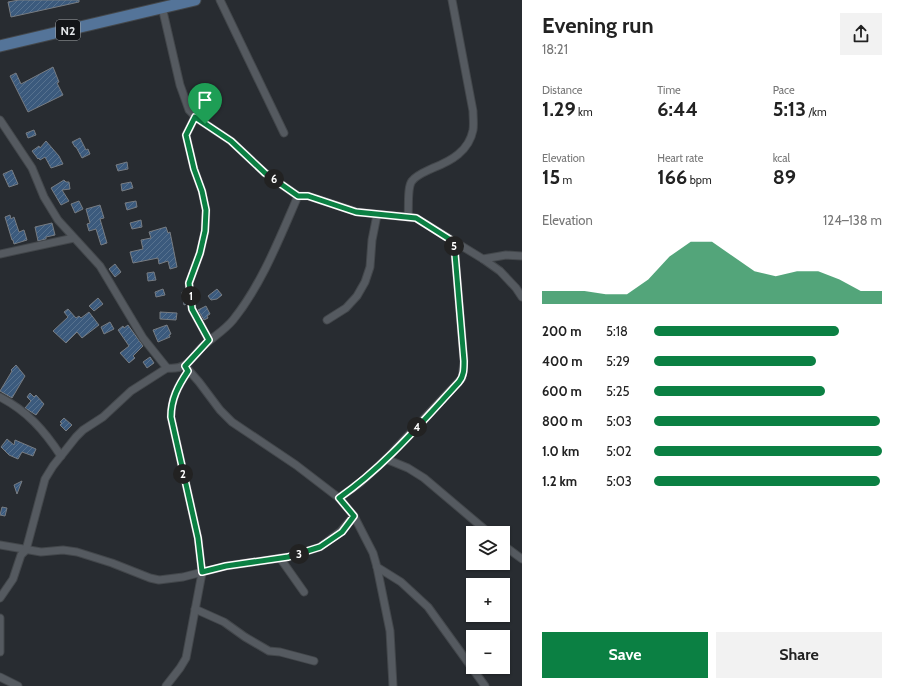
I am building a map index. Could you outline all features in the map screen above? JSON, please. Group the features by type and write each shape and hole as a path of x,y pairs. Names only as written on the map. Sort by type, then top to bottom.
{"main road":[{"name":"N2","path":"0,46 162,7 174,2 194,0"}],"street":[{"path":"220,0 284,133"},
{"path":"408,217 409,187 412,181 429,170 447,163 459,154 468,143 473,130 472,111 452,0"},
{"path":"162,7 183,98 189,110 195,117 231,141 265,173 298,196 308,196 356,212 416,218 500,271 522,296"},
{"path":"195,117 186,135 206,210 205,231 200,253 189,283 192,309 209,340"},
{"path":"1,124 32,168 44,197 58,220 100,266 143,338 167,368"},
{"path":"166,686 186,658 202,572 198,538 171,417 171,407 174,396 186,369 209,340 226,328 234,319 258,283 298,196"},
{"path":"327,320 346,308 357,296 365,282 370,267 372,240 377,215"},
{"path":"0,254 74,238"},
{"path":"339,498 361,482 386,459 462,378 464,361 454,242"},
{"path":"483,259 506,255 522,256"},
{"path":"0,598 13,579 21,555 26,550 45,479 76,437 83,430 107,413 131,391 167,368 186,369 199,382 220,410 232,422 339,498 354,516 373,553 377,567 390,631 393,686"},
{"path":"0,397 23,410 52,442 61,456"},
{"path":"386,459 408,468 424,478 481,526"},
{"path":"0,545 41,552 63,550 77,552 159,580 183,577 226,566 288,557 320,547 342,532 354,516"},
{"path":"510,550 522,559"},
{"path":"280,558 304,592"},
{"path":"377,567 401,582 428,607 485,686"},
{"path":"195,609 224,622 245,638 269,651 280,652 314,661"},
{"path":"0,618 0,652"},
{"path":"0,677 18,686"}],"building":[{"path":"19,0 79,0 79,2 11,17 8,2"},
{"path":"53,67 59,82 57,83 63,95 28,112 10,76 16,73 21,84"},
{"path":"34,130 36,135 28,138 26,133"},
{"path":"80,138 86,150 88,149 90,154 82,158 72,142"},
{"path":"46,141 59,156 63,164 51,168 45,157 40,160 32,151 39,146 40,148"},
{"path":"127,162 128,169 118,171 116,165"},
{"path":"12,170 18,184 9,187 3,174"},
{"path":"64,180 69,182 70,189 62,190 69,201 61,205 51,188"},
{"path":"131,182 133,188 122,191 121,184"},
{"path":"79,201 83,209 75,213 71,204"},
{"path":"136,201 137,207 127,210 125,203"},
{"path":"100,205 104,218 100,219 107,243 101,245 96,229 89,231 87,224 90,223 86,209"},
{"path":"10,215 11,219 14,217 19,232 24,230 27,240 14,244 5,217"},
{"path":"141,220 142,227 132,229 130,223"},
{"path":"52,223 55,235 38,241 35,227"},
{"path":"166,227 168,233 170,232 177,267 170,269 168,261 159,264 158,258 133,263 130,252 143,249 141,240 151,238 149,232"},
{"path":"115,264 121,272 115,277 109,269"},
{"path":"154,272 156,280 148,281 147,273"},
{"path":"163,289 165,295 156,297 155,292"},
{"path":"217,289 222,295 217,299 211,300 208,296"},
{"path":"182,292 185,292 186,304 184,305"},
{"path":"98,298 103,304 94,311 89,306"},
{"path":"206,306 210,314 207,316 208,318 204,320 198,310"},
{"path":"68,309 76,318 79,316 81,318 89,312 99,325 82,338 77,332 66,343 53,331 68,317 64,312"},
{"path":"160,312 177,313 176,320 160,319"},
{"path":"110,322 114,329 104,334 101,327"},
{"path":"128,325 143,346 133,356 135,358 129,363 120,353 129,346 118,330 123,326 124,328"},
{"path":"167,325 171,334 169,335 170,337 158,342 153,330"},
{"path":"150,357 154,363 147,368 143,362"},
{"path":"16,365 25,376 12,398 0,391 12,371 11,370"},
{"path":"30,393 34,397 36,395 44,404 36,415 25,408 31,401 27,397"},
{"path":"64,418 72,425 66,431 60,425 62,423 60,422"},
{"path":"7,439 14,445 15,440 36,449 33,456 22,452 18,459 9,455 1,447"},
{"path":"22,481 17,494 14,485"},
{"path":"2,507 7,508 5,516 0,515"}],"route":[{"path":"195,117 205,124 217,130 265,173 298,196 308,196 337,207 356,212 416,218 454,242 464,372 459,382 403,442 361,482 339,498 354,516 342,532 320,547 288,557 226,566 202,572 198,538 178,455 171,417 171,407 179,385 188,371 185,366 209,340 192,309 189,283 200,253 205,231 206,210 186,135 195,117"}]}
